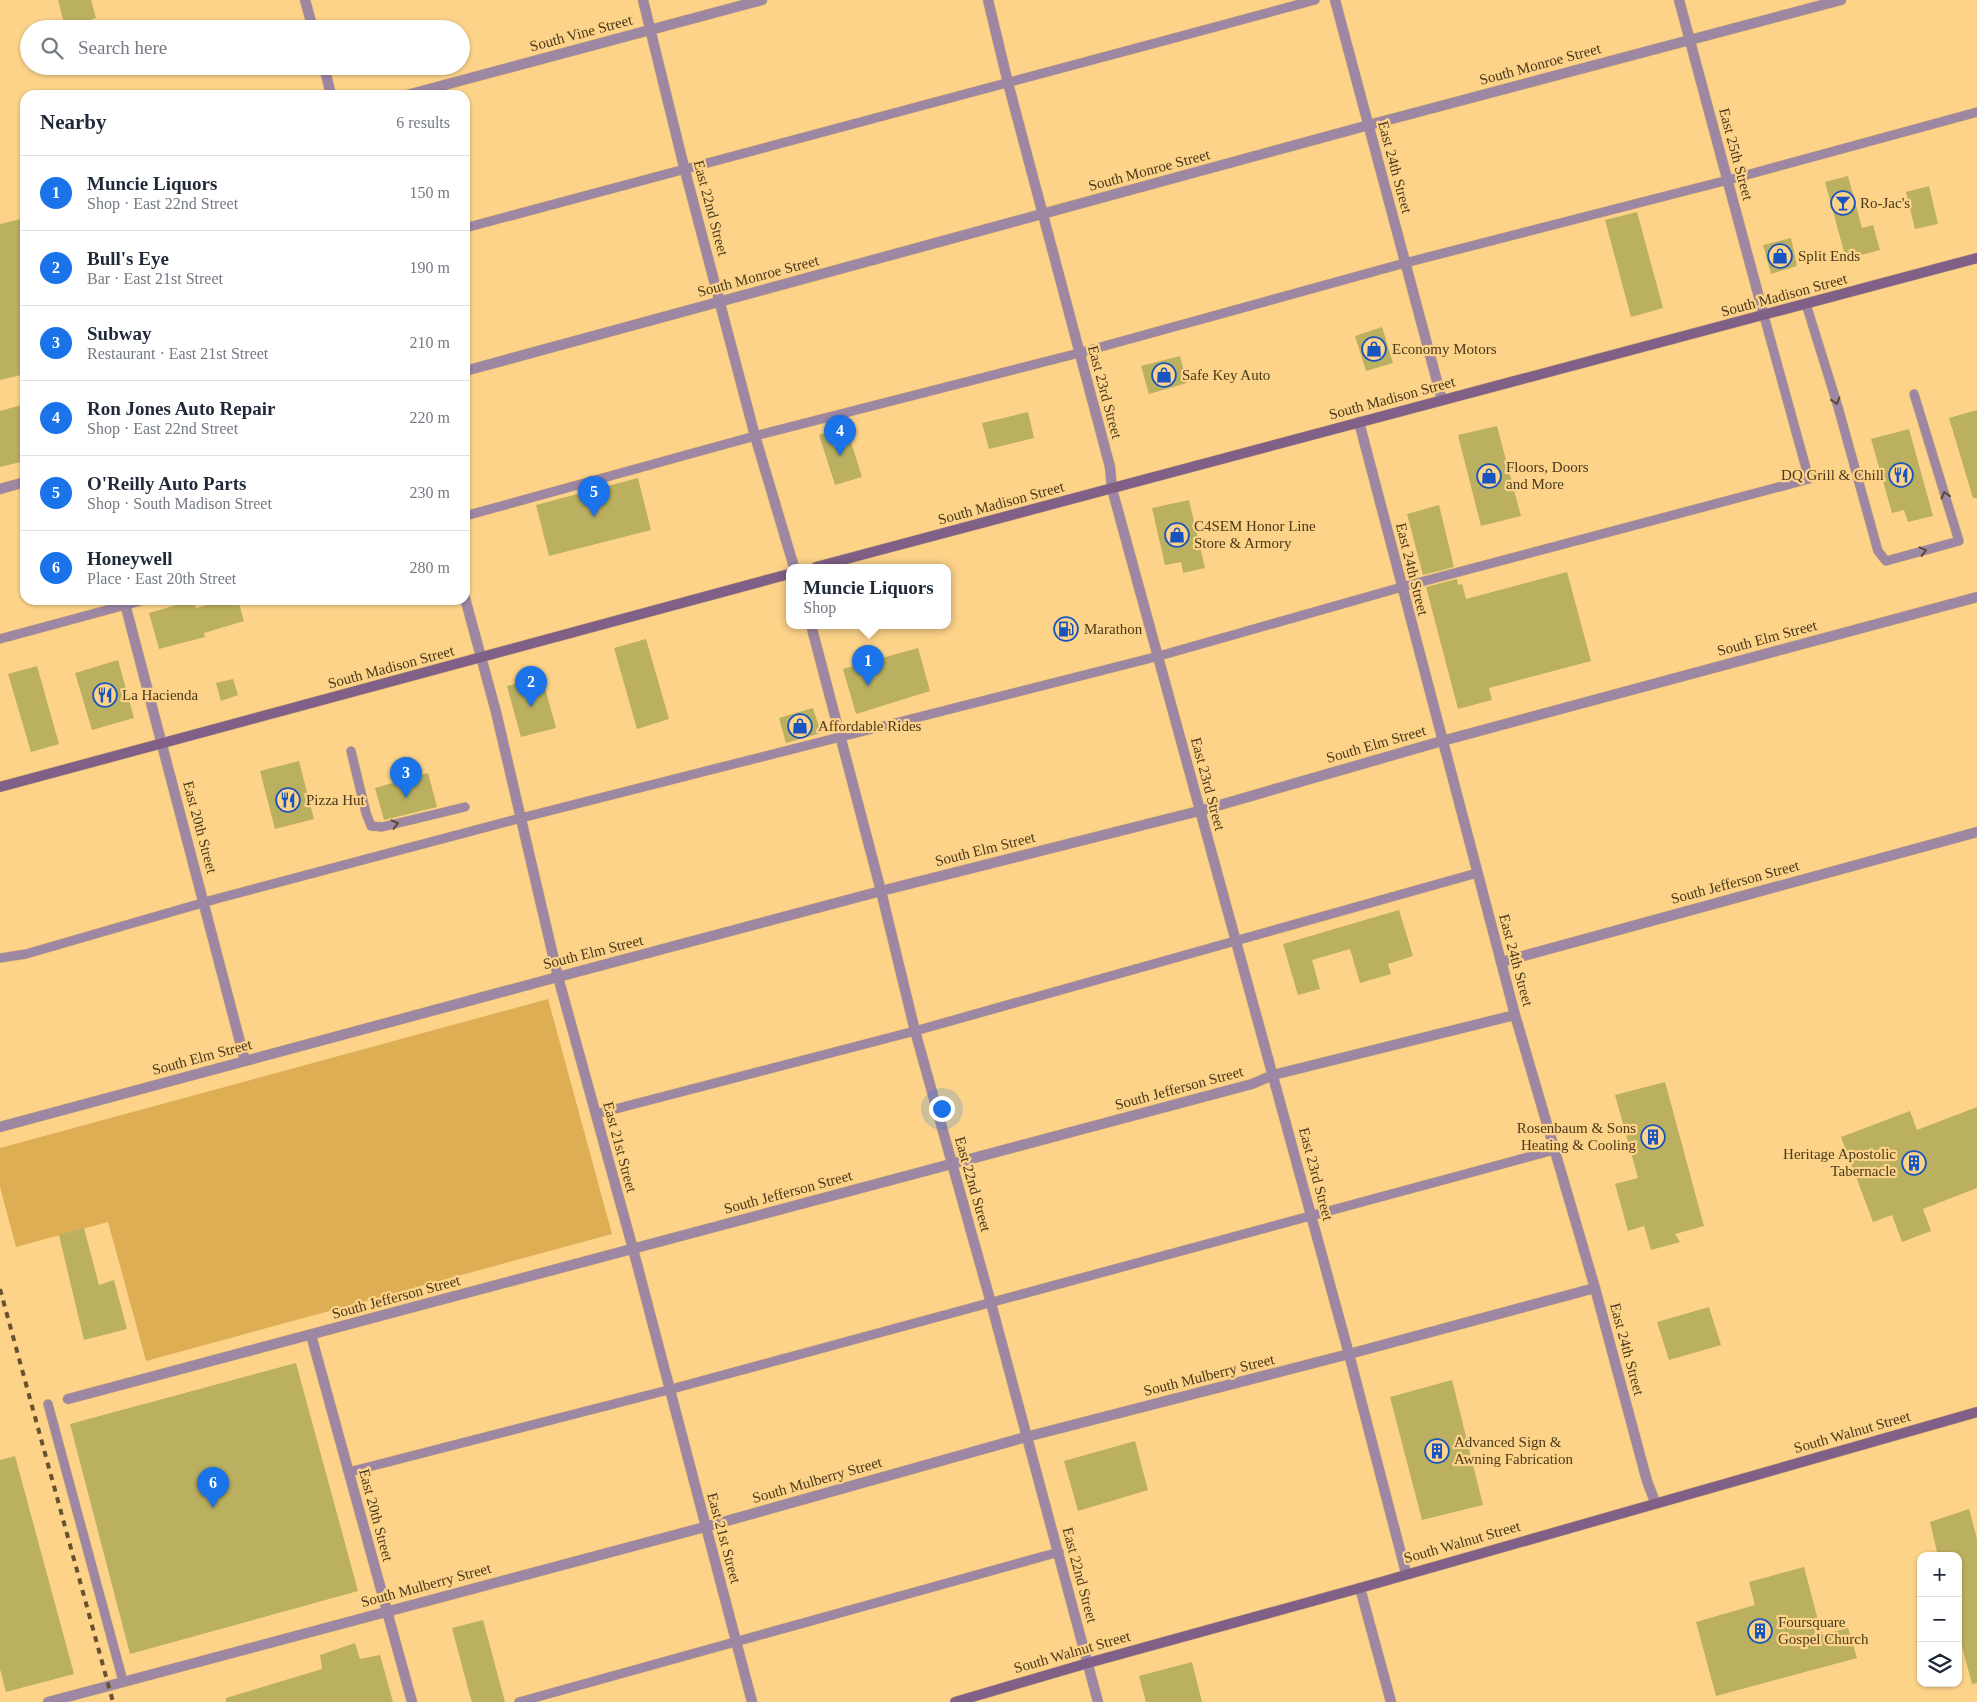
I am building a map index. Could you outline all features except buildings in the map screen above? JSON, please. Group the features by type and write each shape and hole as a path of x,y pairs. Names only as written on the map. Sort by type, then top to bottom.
{"main road":[{"name":"South Madison Street","path":"827,564 1977,258"},
{"name":"South Madison Street","path":"0,787 786,575"},
{"name":"South Walnut Street","path":"955,1702 1977,1412"}],"street":[{"path":"305,0 311,20"},
{"name":"East 22nd Street","path":"643,0 684,167 755,436 793,564"},
{"name":"South Vine Street","path":"426,90 762,0"},
{"name":"East 23rd Street","path":"988,0 1008,83 1110,467 1112,489 1159,656 1235,942 1350,1354 1406,1573"},
{"name":"East 24th Street","path":"1335,0 1442,400"},
{"name":"East 25th Street","path":"1679,0 1764,316"},
{"name":"South Monroe Street","path":"470,369 1369,125 1841,0"},
{"path":"326,75 331,90"},
{"name":"East 24th Street","path":"1360,422 1514,1015 1595,1288 1646,1481 1655,1502"},
{"path":"0,489 20,483"},
{"name":"South Elm Street","path":"0,1127 881,891 1199,811 1442,741 1977,598"},
{"name":"East 20th Street","path":"126,605 246,1061"},
{"name":"East 21st Street","path":"467,605 521,818 558,977 633,1248 668,1390 752,1702"},
{"name":"East 22nd Street","path":"812,629 881,891 915,1031 951,1164 992,1303 1026,1437 1059,1552 1098,1702"},
{"name":"South Jefferson Street","path":"1501,962 1977,832"},
{"name":"South Jefferson Street","path":"68,1399 1243,1086 1273,1075 1514,1015"},
{"name":"South Mulberry Street","path":"48,1702 706,1527 1026,1437 1350,1354 1595,1288"},
{"name":"East 20th Street","path":"312,1335 412,1702"},
{"path":"1360,1588 1391,1702"}],"lane":[{"path":"470,227 684,167 1008,83 1315,0"},
{"path":"470,515 755,436 1080,353 1406,263 1728,180 1977,112"},
{"path":"1806,304 1878,551 1886,561 1959,542 1914,394"},
{"path":"0,958 26,954 204,902 521,818 1159,656 1402,587 1809,479 1764,316"},
{"path":"0,639 115,605"},
{"path":"351,751 366,813 372,826 382,828 465,806"},
{"path":"596,1114 915,1031 1477,873"},
{"path":"349,1472 668,1390 1554,1150"},
{"path":"48,1404 123,1681"},
{"path":"519,1702 1059,1552"}],"shaded area":[{"path":"548,999 612,1234 146,1361 108,1222 16,1247 0,1187 0,1148"}],"railway":[{"path":"0,1289 113,1702"}],"place":[{"name":"Ro-Jac's","path":"1843,203"},
{"name":"Split Ends","path":"1780,256"},
{"name":"Economy Motors","path":"1374,349"},
{"name":"Safe Key Auto","path":"1164,375"},
{"name":"Ron Jones Auto Repair","path":"840,456"},
{"name":"DQ Grill & Chill","path":"1901,475"},
{"name":"Floors, Doors and More","path":"1489,476"},
{"name":"O'Reilly Auto Parts","path":"594,517"},
{"name":"C4SEM Honor Line Store & Armory","path":"1177,535"},
{"name":"Marathon","path":"1066,629"},
{"name":"Muncie Liquors","path":"868,686"},
{"name":"La Hacienda","path":"105,695"},
{"name":"Bull's Eye","path":"531,707"},
{"name":"Affordable Rides","path":"800,726"},
{"name":"Subway","path":"406,798"},
{"name":"Pizza Hut","path":"288,800"},
{"name":"Rosenbaum & Sons Heating & Cooling","path":"1653,1137"},
{"name":"Heritage Apostolic Tabernacle","path":"1914,1163"},
{"name":"Advanced Sign & Awning Fabrication","path":"1437,1451"},
{"name":"Honeywell","path":"213,1508"},
{"name":"Foursquare Gospel Church","path":"1760,1631"}]}
